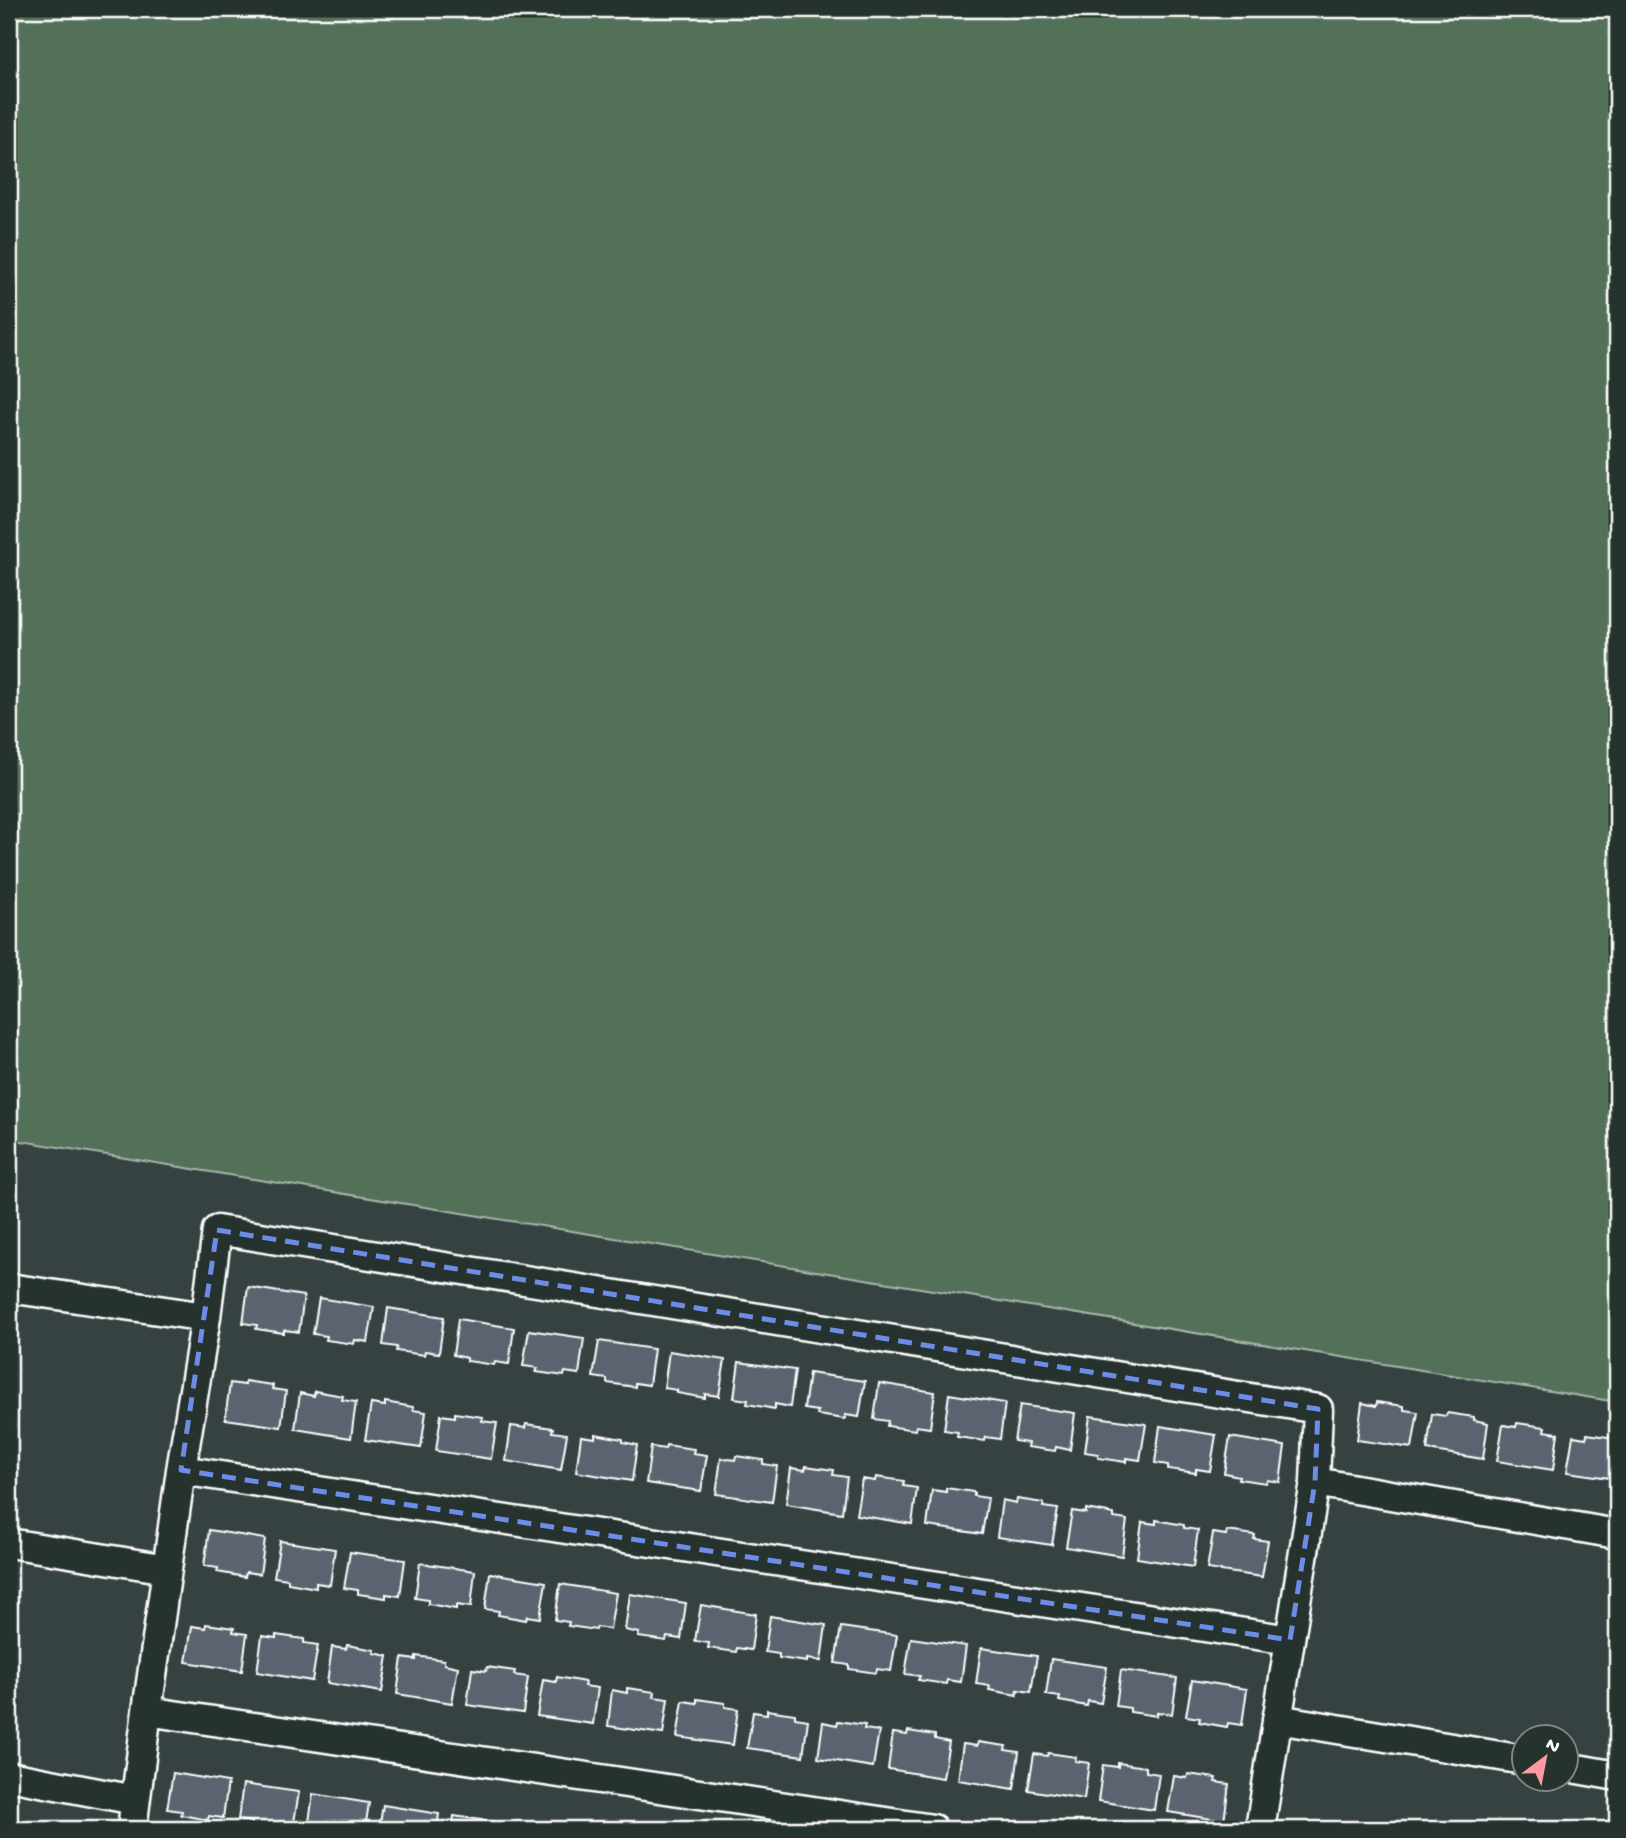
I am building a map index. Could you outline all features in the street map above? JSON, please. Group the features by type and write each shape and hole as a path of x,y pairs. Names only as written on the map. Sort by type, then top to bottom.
{"street":[{"path":"132,1829 217,1230 1318,1409 1315,1482 1260,1829"},
{"path":"9,1288 206,1317"},
{"path":"181,1470 1290,1640"},
{"path":"1315,1482 1617,1534"},
{"path":"9,1543 167,1569"},
{"path":"147,1711 933,1829"},
{"path":"1277,1719 1510,1758"},
{"path":"1580,1769 1617,1776"},
{"path":"9,1776 135,1800"}],"highlighted area":[{"path":"217,1230 1318,1409 1315,1482 1290,1640 181,1470"}],"green space":[{"path":"9,9 1617,9 1617,1402 9,1139"}],"building":[{"path":"248,1287 304,1296 299,1332 256,1329 257,1325 243,1323"},
{"path":"319,1298 374,1307 368,1342 355,1340 354,1344 326,1340 327,1336 313,1334"},
{"path":"388,1308 444,1317 439,1353 425,1351 424,1355 396,1351 397,1347 383,1345"},
{"path":"458,1319 514,1328 509,1364 467,1361 467,1358 453,1355"},
{"path":"529,1330 584,1338 579,1374 565,1372 564,1376 536,1372 538,1368 523,1366"},
{"path":"599,1341 654,1349 649,1385 635,1383 635,1387 607,1383 607,1379 593,1377"},
{"path":"669,1351 725,1360 719,1396 705,1394 705,1398 664,1388"},
{"path":"739,1362 795,1370 790,1407 775,1404 775,1409 747,1404 748,1400 734,1398"},
{"path":"809,1373 865,1381 859,1417 845,1415 845,1419 817,1415 818,1411 804,1409"},
{"path":"245,1381 273,1385 272,1389 286,1391 281,1427 225,1419 230,1383 245,1385"},
{"path":"879,1383 935,1392 930,1428 916,1426 915,1430 887,1426 888,1421 874,1419"},
{"path":"315,1391 343,1396 342,1400 356,1402 351,1438 295,1429 300,1393 314,1396"},
{"path":"949,1394 1005,1403 1000,1439 986,1437 985,1441 957,1437 958,1432 944,1430"},
{"path":"385,1402 426,1412 421,1448 365,1440 371,1404 385,1406"},
{"path":"1377,1402 1404,1406 1404,1410 1418,1412 1412,1448 1357,1440 1362,1403 1376,1406"},
{"path":"1020,1405 1075,1413 1070,1450 1027,1447 1028,1443 1014,1441"},
{"path":"455,1413 483,1417 482,1421 497,1423 491,1459 436,1451 441,1415 455,1417"},
{"path":"1447,1413 1474,1417 1474,1420 1488,1423 1483,1459 1427,1450 1432,1414 1446,1416"},
{"path":"1090,1416 1146,1424 1140,1460 1126,1458 1126,1462 1098,1458 1098,1454 1085,1452"},
{"path":"1517,1423 1545,1427 1544,1431 1558,1433 1553,1470 1497,1461 1503,1425 1516,1427"},
{"path":"526,1424 553,1428 552,1432 567,1434 561,1470 506,1461 511,1426 525,1428"},
{"path":"1160,1426 1216,1435 1210,1471 1196,1469 1196,1473 1168,1469 1168,1465 1155,1463"},
{"path":"595,1434 623,1439 623,1442 637,1445 632,1481 576,1472 581,1436 595,1438"},
{"path":"1587,1434 1615,1438 1617,1479 1567,1472 1573,1436 1586,1438"},
{"path":"1230,1437 1285,1446 1280,1482 1238,1479 1239,1476 1224,1473"},
{"path":"666,1445 694,1449 693,1453 707,1455 701,1491 646,1483 651,1447 665,1449"},
{"path":"736,1456 763,1460 763,1464 777,1466 772,1502 716,1494 721,1458 735,1460"},
{"path":"806,1466 834,1470 833,1475 847,1477 842,1513 786,1504 791,1468 805,1470"},
{"path":"876,1477 904,1481 903,1486 917,1488 912,1524 856,1515 862,1479 875,1481"},
{"path":"946,1488 974,1492 974,1496 988,1498 982,1534 927,1526 932,1490 946,1492"},
{"path":"1017,1499 1044,1503 1043,1507 1058,1509 1052,1545 997,1537 1002,1500 1016,1503"},
{"path":"1086,1509 1114,1514 1114,1518 1127,1520 1122,1556 1066,1547 1072,1511 1086,1513"},
{"path":"1156,1520 1198,1530 1193,1567 1137,1558 1142,1522 1156,1524"},
{"path":"209,1530 265,1539 260,1574 246,1572 245,1577 217,1572 218,1568 204,1566"},
{"path":"1227,1531 1255,1535 1254,1539 1268,1541 1262,1577 1207,1569 1213,1533 1226,1535"},
{"path":"280,1541 335,1549 330,1585 316,1583 316,1588 288,1583 288,1579 274,1577"},
{"path":"350,1552 405,1560 400,1596 386,1594 386,1598 358,1594 358,1590 344,1588"},
{"path":"420,1563 475,1571 471,1607 456,1605 456,1609 428,1604 428,1600 415,1598"},
{"path":"490,1573 546,1582 540,1618 527,1616 526,1620 498,1615 499,1611 485,1609"},
{"path":"560,1584 616,1593 610,1629 568,1626 569,1622 555,1620"},
{"path":"630,1594 686,1603 681,1639 667,1637 666,1641 638,1637 639,1633 625,1630"},
{"path":"701,1605 756,1614 751,1650 737,1648 736,1652 708,1648 709,1643 695,1641"},
{"path":"770,1616 826,1625 821,1661 779,1658 779,1654 765,1652"},
{"path":"206,1624 234,1628 233,1632 247,1634 242,1671 186,1662 192,1626 205,1628"},
{"path":"841,1627 897,1635 891,1671 877,1669 876,1673 849,1669 849,1665 835,1663"},
{"path":"276,1635 304,1639 304,1643 318,1645 312,1681 257,1672 262,1636 276,1638"},
{"path":"911,1638 966,1646 961,1682 947,1680 946,1684 918,1680 920,1676 905,1674"},
{"path":"347,1645 375,1650 374,1653 388,1656 382,1692 327,1683 332,1647 346,1649"},
{"path":"981,1648 1037,1656 1031,1692 1018,1690 1017,1695 989,1690 990,1686 976,1684"},
{"path":"416,1656 444,1660 444,1664 458,1667 452,1703 397,1694 402,1658 416,1660"},
{"path":"1051,1659 1107,1667 1101,1703 1088,1701 1087,1706 1059,1701 1060,1697 1046,1695"},
{"path":"487,1667 515,1671 514,1675 528,1677 523,1713 467,1705 472,1669 486,1671"},
{"path":"1121,1670 1177,1678 1172,1714 1157,1712 1157,1716 1130,1712 1130,1708 1116,1706"},
{"path":"557,1677 585,1682 584,1686 598,1688 593,1724 537,1716 543,1680 556,1682"},
{"path":"1192,1680 1247,1689 1242,1725 1228,1723 1227,1727 1199,1722 1200,1718 1186,1716"},
{"path":"627,1688 655,1692 654,1697 668,1699 663,1734 608,1726 612,1690 627,1693"},
{"path":"697,1699 725,1703 725,1707 738,1709 733,1745 677,1737 683,1701 697,1703"},
{"path":"767,1710 795,1714 795,1718 808,1720 803,1756 747,1748 753,1712 767,1714"},
{"path":"838,1721 865,1725 864,1729 879,1731 873,1767 818,1758 823,1722 837,1725"},
{"path":"908,1731 935,1735 935,1739 949,1742 943,1778 888,1769 893,1733 907,1735"},
{"path":"978,1742 1006,1746 1005,1750 1019,1752 1014,1789 958,1780 963,1744 977,1746"},
{"path":"1048,1753 1076,1757 1075,1761 1089,1763 1084,1799 1028,1790 1034,1754 1047,1756"},
{"path":"1118,1763 1146,1767 1146,1772 1159,1774 1154,1810 1098,1801 1103,1765 1118,1767"},
{"path":"173,1773 228,1782 223,1818 209,1816 208,1820 181,1815 182,1811 167,1809"},
{"path":"1188,1774 1216,1778 1215,1782 1229,1784 1224,1821 1168,1812 1174,1776 1187,1778"},
{"path":"243,1784 299,1792 293,1828 251,1826 252,1822 238,1820"},
{"path":"313,1794 369,1803 365,1829 308,1829"},
{"path":"383,1805 439,1814 437,1829 379,1829"},
{"path":"454,1816 509,1824 508,1829 452,1829"}]}
